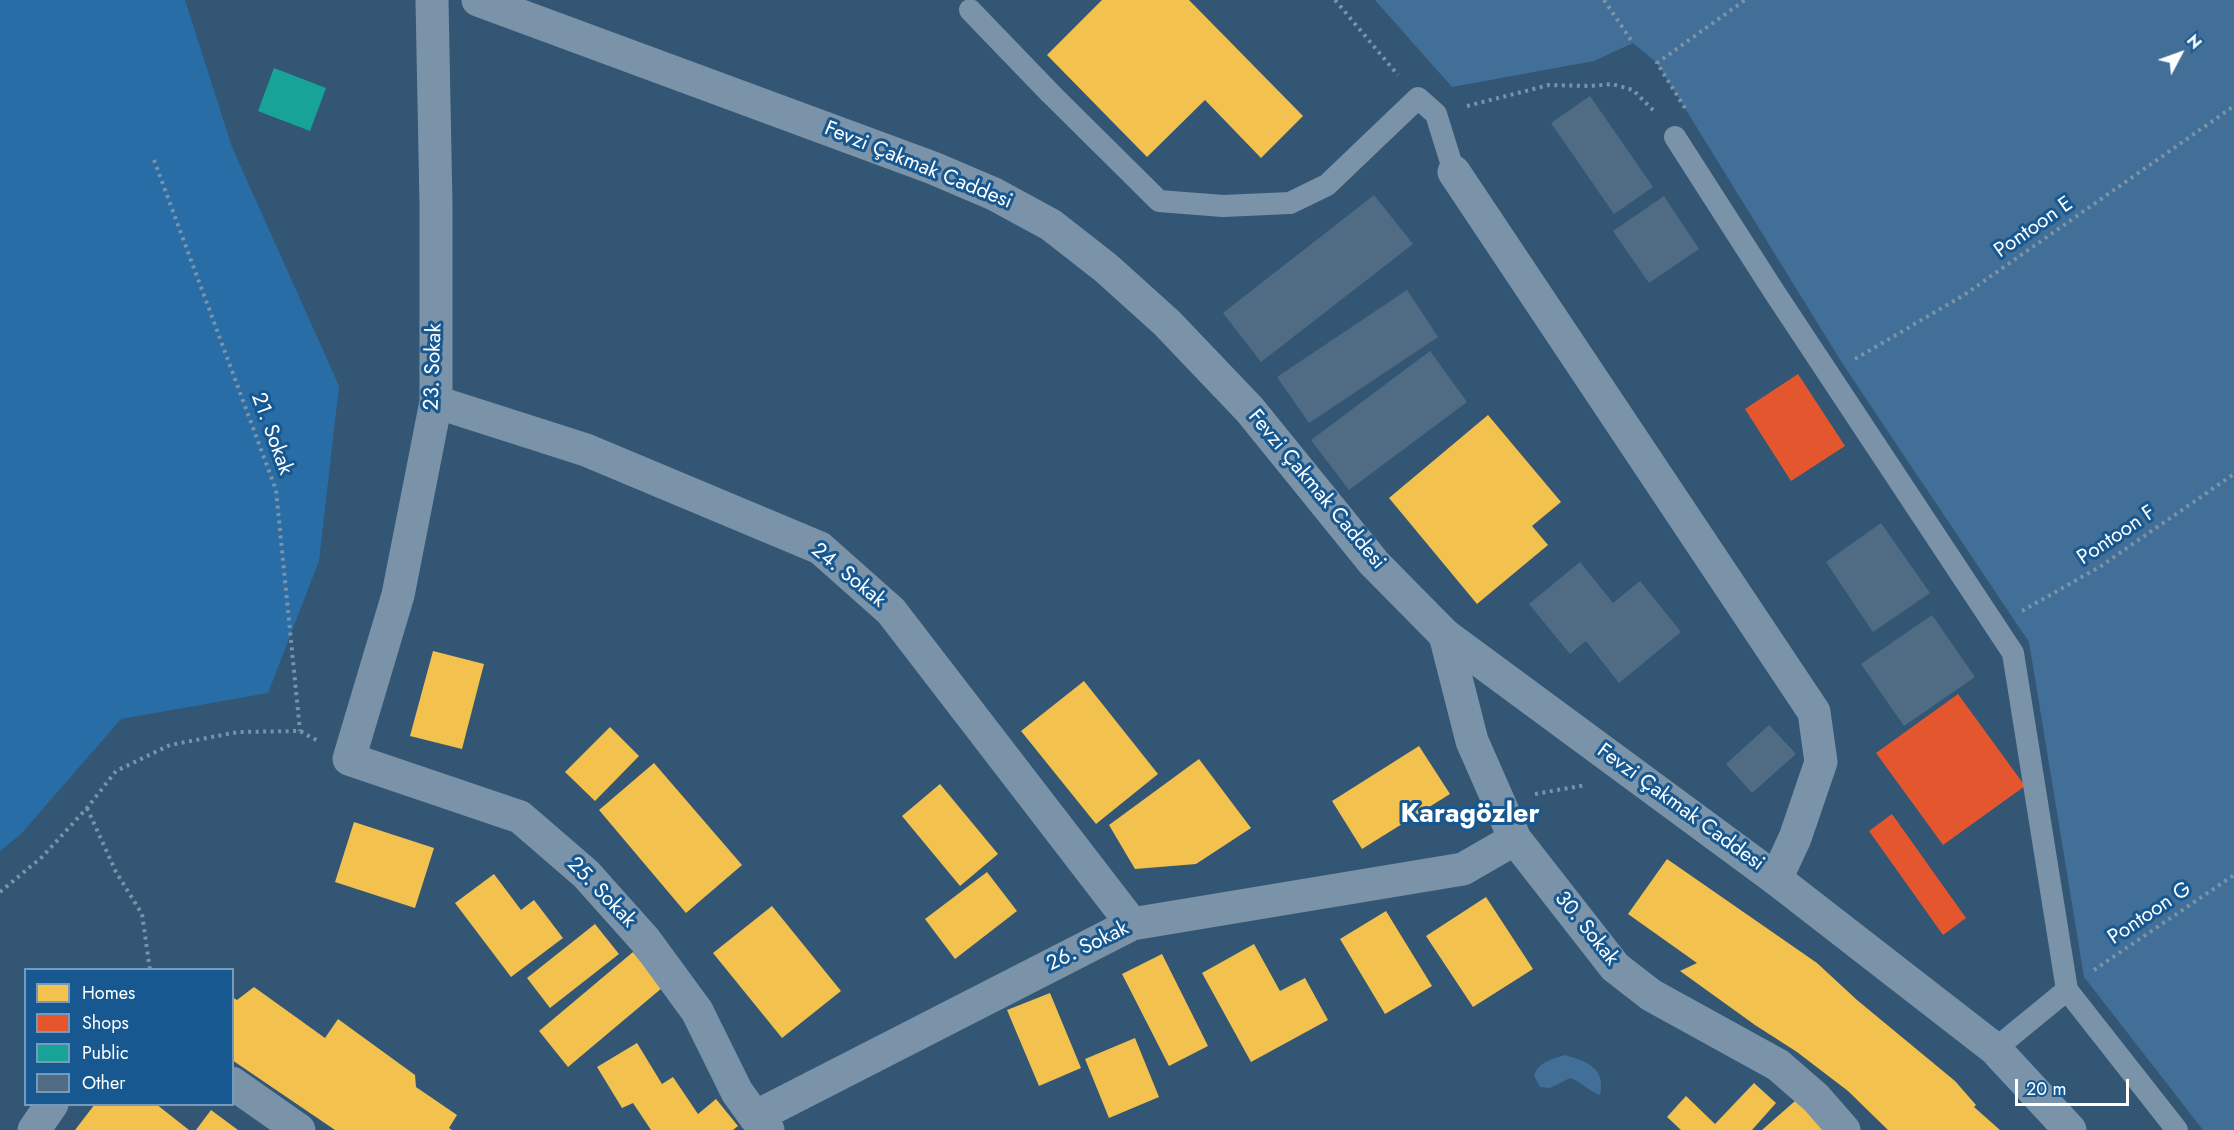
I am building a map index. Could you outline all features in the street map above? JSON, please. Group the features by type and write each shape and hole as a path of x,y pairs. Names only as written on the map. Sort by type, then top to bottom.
{"street":[{"name":"23. Sokak","path":"349,759 398,595 436,402 436,205 432,0"},
{"name":"Fevzi Çakmak Caddesi","path":"478,0 933,168 994,194 1051,225 1106,268 1176,332 1250,410 1374,563 1445,635 1776,879 1995,1050 2070,1130"},
{"path":"1454,172 1814,712 1821,762 1795,838 1776,879"},
{"name":"24. Sokak","path":"436,402 586,450 820,548 891,611 1132,924"},
{"name":"30. Sokak","path":"1445,635 1472,741 1515,839 1615,967 1651,995 1778,1065 1816,1098 1844,1130"},
{"name":"25. Sokak","path":"349,759 520,817 586,874 645,940 697,1011 737,1092 762,1123"},
{"name":"26. Sokak","path":"762,1123 1132,924 1463,869 1515,839"},
{"path":"234,1084 299,1130"},
{"path":"34,1130 51,1106"}],"lane":[{"path":"970,10 1159,201 1224,206 1290,204 1327,185 1418,98 1436,114 1454,172"},
{"path":"1675,137 1779,300 2013,653 2067,990 2177,1130"},
{"path":"1995,1050 2067,990"}],"path":[{"path":"1335,0 1418,98"},
{"path":"1604,0 1633,43"},
{"path":"1657,63 1745,0"},
{"path":"1436,114 1549,85 1612,84 1633,90 1675,137"},
{"name":"Pontoon E","path":"1854,360 1964,295 2234,106"},
{"name":"21. Sokak","path":"154,160 276,490 300,731"},
{"name":"Pontoon F","path":"2014,616 2101,566 2234,474"},
{"path":"0,892 42,857 87,808 116,771 170,745 238,732 300,731 349,759"},
{"path":"1531,795 1590,784"},
{"path":"87,808 116,872 142,914 150,968"},
{"name":"Pontoon G","path":"2093,971 2234,875"}],"shaded area":[{"path":"0,0 185,0 232,147 339,386 319,561 268,693 121,719 21,834 0,851"},
{"path":"1375,0 2234,0 2234,1130 2203,1130 2084,977 2029,642 1844,366 1657,63 1633,43 1594,61 1452,87"},
{"path":"1565,1055 1593,1067 1600,1078 1600,1095 1570,1078 1550,1088 1540,1087 1534,1076 1539,1067"}],"building: Homes":[{"path":"1102,0 1189,0 1303,116 1261,158 1205,100 1147,157 1047,55"},
{"path":"1488,415 1561,502 1532,526 1548,545 1477,604 1389,498"},
{"path":"433,651 484,664 462,749 410,736"},
{"path":"1084,681 1158,774 1096,824 1021,731"},
{"path":"610,727 639,756 595,801 565,772"},
{"path":"1419,746 1450,794 1362,849 1332,801"},
{"path":"1199,759 1251,828 1196,864 1135,869 1109,825"},
{"path":"654,763 742,865 686,913 599,810"},
{"path":"940,784 998,854 960,886 902,816"},
{"path":"354,822 434,848 415,908 335,882"},
{"path":"1667,859 1817,963 1857,1000 1955,1081 1976,1105 1974,1107 2000,1130 1888,1130 1848,1091 1797,1052 1680,971 1697,963 1628,914"},
{"path":"987,872 1017,911 955,959 925,919"},
{"path":"494,874 521,910 534,900 563,938 511,977 455,903"},
{"path":"1486,897 1533,969 1473,1007 1426,936"},
{"path":"772,906 841,991 782,1038 713,953"},
{"path":"1386,911 1432,986 1385,1014 1340,939"},
{"path":"595,924 619,954 550,1008 527,978"},
{"path":"1254,944 1280,991 1305,978 1328,1020 1251,1062 1202,973"},
{"path":"633,952 662,988 568,1067 539,1031"},
{"path":"1162,954 1208,1046 1169,1066 1122,974"},
{"path":"254,987 325,1038 338,1019 415,1075 416,1087 457,1115 449,1128 452,1130 335,1130 234,1061 234,998 237,1000"},
{"path":"1050,993 1081,1068 1039,1086 1007,1010"},
{"path":"1135,1038 1159,1097 1109,1118 1085,1059"},
{"path":"637,1043 662,1084 673,1077 698,1114 716,1099 738,1126 733,1130 651,1130 633,1103 622,1108 597,1067"},
{"path":"1754,1083 1776,1103 1752,1130 1681,1130 1667,1117 1686,1096 1715,1124"},
{"path":"1803,1094 1834,1130 1762,1130"},
{"path":"93,1106 159,1106 189,1130 75,1130"},
{"path":"211,1110 238,1130 196,1130"}],"building: Shops":[{"path":"1798,374 1845,446 1791,481 1745,409"},
{"path":"1958,694 2025,786 1943,845 1876,753"},
{"path":"1892,814 1966,918 1943,935 1869,831"}],"building: Public":[{"path":"274,68 326,88 310,131 258,111"}],"building: Other":[{"path":"1590,96 1653,187 1614,214 1551,123"},
{"path":"1374,195 1413,244 1261,362 1223,313"},
{"path":"1664,196 1699,249 1649,283 1613,231"},
{"path":"1407,290 1438,337 1309,423 1277,377"},
{"path":"1430,351 1467,402 1349,490 1311,440"},
{"path":"1881,523 1930,593 1873,632 1826,562"},
{"path":"1580,562 1613,603 1640,581 1681,632 1619,683 1586,641 1570,654 1529,604"},
{"path":"1932,615 1975,677 1904,726 1861,664"},
{"path":"1769,725 1796,754 1752,793 1726,764"}],"district":[{"name":"Karagözler","path":"1470,815"}]}
